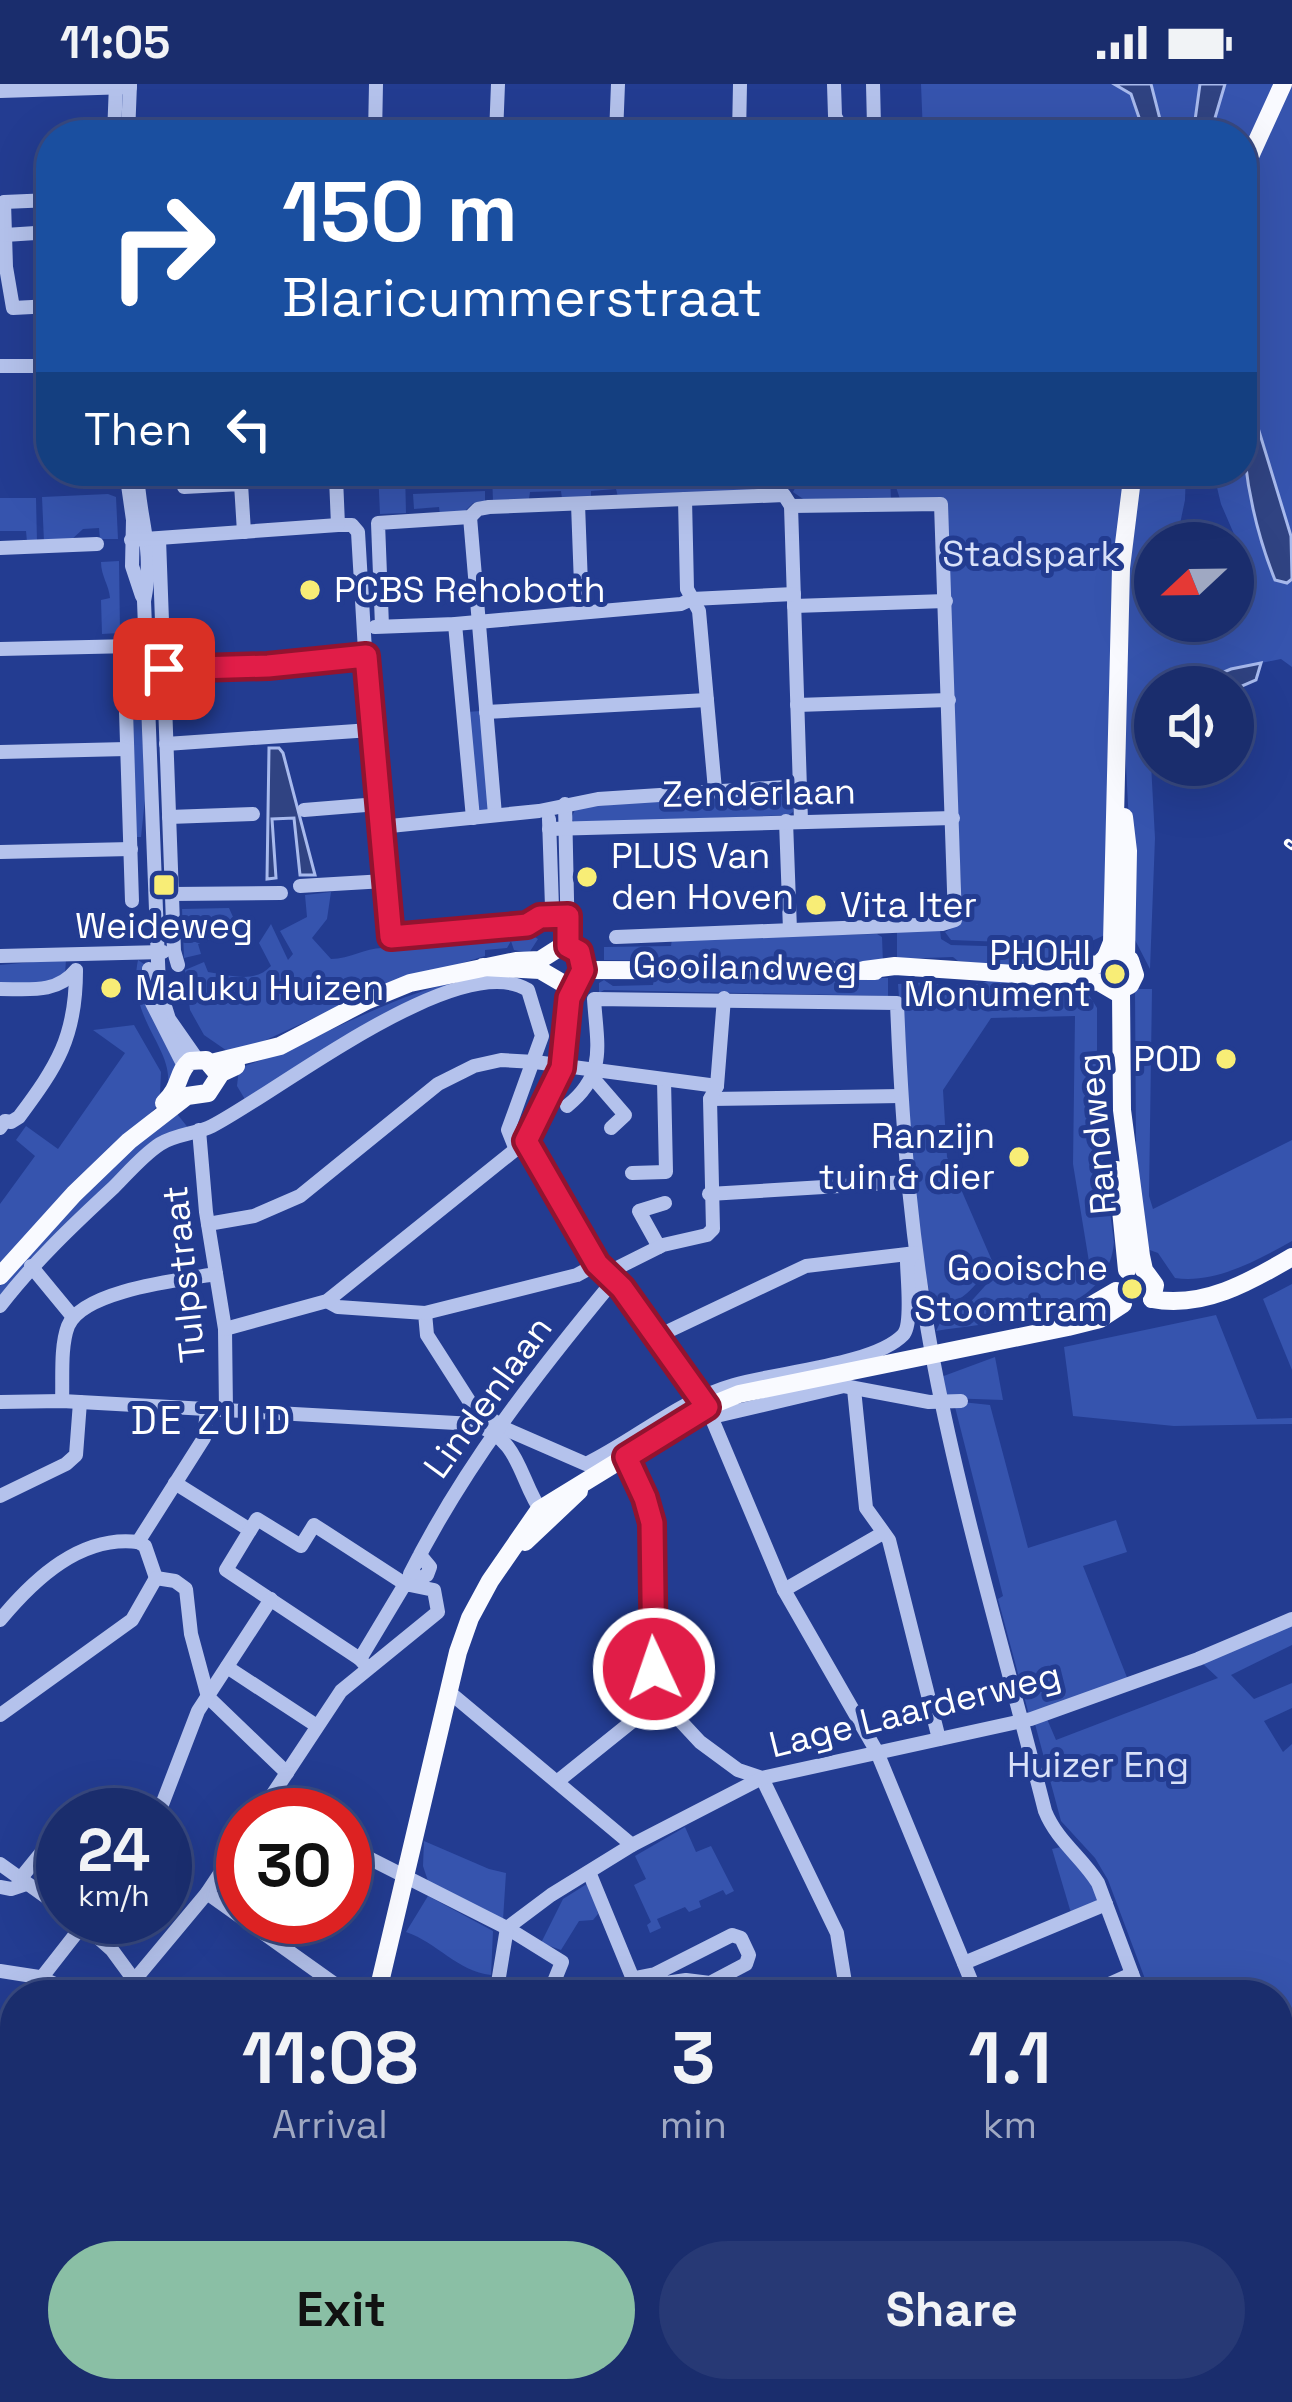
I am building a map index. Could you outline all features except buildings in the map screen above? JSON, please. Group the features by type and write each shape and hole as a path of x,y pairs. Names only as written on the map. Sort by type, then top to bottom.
{"main road":[{"path":"1257,140 1282,84"},
{"name":"Randweg","path":"1131,486 1120,568 1111,1109 1144,1281"},
{"name":"Gooilandweg","path":"197,1074 280,1046 410,983 483,968 864,970 895,966 1110,974"},
{"path":"0,1276 74,1194 197,1074"},
{"path":"380,1980 448,1691 470,1618 516,1547 586,1473 626,1457 707,1407 739,1394 1100,1319 1120,1297 1118,1279 1144,1281 1181,1304 1292,1257"},
{"path":"1120,1297 1136,1308 1144,1281"}],"street":[{"path":"375,120 376,84"},
{"path":"496,120 497,84"},
{"path":"617,120 618,84"},
{"path":"739,120 740,84"},
{"path":"834,84 837,120"},
{"path":"873,84 874,120"},
{"path":"0,91 123,86"},
{"path":"117,120 123,86"},
{"path":"123,86 126,120"},
{"path":"36,201 4,202 3,268 13,308 36,307"},
{"path":"5,235 36,233"},
{"path":"0,366 36,366"},
{"path":"128,486 132,566 144,601"},
{"path":"138,486 154,539 164,669 172,894 163,1005 197,1074"},
{"path":"184,487 203,486"},
{"path":"241,486 244,532"},
{"path":"336,486 338,525"},
{"path":"382,626 379,523 470,517 489,507 784,495 791,506 800,786 790,930"},
{"path":"685,499 688,590 698,611 715,790"},
{"path":"578,504 583,612"},
{"path":"791,506 941,504 953,818"},
{"path":"470,517 495,815"},
{"path":"131,540 352,525 358,532 391,937 527,925 540,917 561,917"},
{"path":"154,539 144,601 153,887 148,922 164,955"},
{"path":"0,548 97,544"},
{"path":"364,628 478,622 681,604 692,599 946,602"},
{"path":"455,624 472,818"},
{"path":"124,646 132,901"},
{"path":"0,650 146,646"},
{"path":"164,669 268,666 366,656"},
{"path":"486,712 707,700"},
{"path":"797,705 950,700"},
{"path":"166,744 371,730"},
{"path":"0,752 128,749"},
{"name":"Zenderlaan","path":"549,808 800,786"},
{"path":"304,810 378,804"},
{"path":"561,917 565,804"},
{"path":"225,1329 327,1301 521,1146 562,1068 567,1038 565,965 549,808 380,827"},
{"path":"169,817 253,814"},
{"name":"Zenderlaan","path":"550,829 953,818"},
{"name":"Gooilandweg","path":"616,937 955,920 953,818"},
{"path":"0,852 131,849"},
{"path":"301,888 386,881"},
{"path":"172,894 279,891"},
{"path":"0,989 51,988 76,971 84,955"},
{"path":"0,956 164,955"},
{"path":"2,1122 19,1117 61,1058 73,1024 76,971"},
{"path":"0,1306 31,1266 157,1146 199,1130 450,988 488,981 518,983 528,990 542,1036 508,1130 707,1407 784,1590 877,1752 971,1980"},
{"path":"327,1301 338,1307 425,1313 606,1272 659,1247 707,1235 713,1228 714,1093 724,998"},
{"name":"Gooilandweg","path":"594,1075 598,1057 594,999 897,1003 901,1096"},
{"path":"208,1224 254,1216 300,1196 439,1084 474,1066 501,1060 664,1080 714,1093 901,1096 906,1182 941,1402 1022,1721 1050,1824 1089,1868 1134,1980"},
{"path":"567,1106 587,1090 594,1075"},
{"path":"594,1075 625,1115 611,1128"},
{"path":"632,1173 666,1172 664,1080"},
{"name":"Tulpstraat","path":"199,1130 225,1329 226,1411"},
{"path":"710,1194 906,1182"},
{"path":"659,1247 639,1211 664,1203"},
{"path":"658,1336 806,1266 916,1253"},
{"path":"0,1402 62,1401 474,1424 586,1473 707,1407 802,1368 857,1359 902,1336 908,1327 907,1262 916,1253"},
{"path":"31,1266 73,1317"},
{"name":"Lindenlaan","path":"420,1555 450,1498 606,1272"},
{"path":"62,1401 66,1332 73,1317 99,1299 216,1274"},
{"path":"425,1313 428,1334 473,1407 510,1447 547,1513"},
{"path":"707,1407 844,1386 961,1401"},
{"path":"854,1390 866,1508 889,1540 939,1739"},
{"path":"0,1496 76,1455 80,1402"},
{"path":"139,1542 204,1438 207,1410"},
{"path":"626,1457 652,1523 650,1624 660,1700 700,1742 739,1770 762,1778 837,1933 846,1980"},
{"path":"175,1484 250,1530"},
{"path":"363,1663 226,1570 257,1519 301,1546 314,1525 405,1584 434,1590 438,1612"},
{"path":"784,1590 883,1533"},
{"path":"0,1715 132,1619 156,1578 139,1542"},
{"path":"0,1620 24,1592 86,1546 139,1542"},
{"path":"156,1578 176,1581 186,1589 190,1634 208,1697 287,1773"},
{"path":"277,1788 363,1663 405,1584"},
{"path":"167,1788 183,1743 208,1697 271,1599"},
{"path":"363,1663 438,1612 470,1618"},
{"name":"Lage Laarderweg","path":"507,1928 632,1845 762,1778 1022,1721 1292,1619"},
{"path":"202,1677 223,1674 317,1726"},
{"path":"448,1691 632,1845"},
{"path":"558,1781 660,1700"},
{"path":"372,1860 562,1961 555,1980"},
{"path":"0,1864 36,1891"},
{"path":"0,1887 11,1889 23,1882 36,1864"},
{"path":"589,1872 616,1944 635,1978 686,1980"},
{"path":"135,1980 216,1880"},
{"path":"207,1893 329,1980"},
{"path":"964,1963 1106,1904"},
{"path":"498,1980 507,1928"},
{"path":"657,1979 732,1935 741,1938 749,1955 746,1964 716,1980"},
{"path":"37,1980 63,1944"},
{"path":"106,1944 133,1980"},
{"path":"0,1971 46,1980"},
{"path":"1119,1980 1132,1974"}],"green space":[{"path":"921,84 1277,84 1257,127 1257,120 922,120"},
{"path":"1287,84 1292,84 1292,542 1257,439 1257,155"},
{"path":"379,486 405,486 406,513 380,514"},
{"path":"492,486 753,486 753,493 618,497 616,489 591,491 591,498 562,499 561,491 493,501"},
{"path":"796,486 890,486 891,500 806,501 793,492"},
{"name":"Stadspark","path":"896,486 1123,486 1112,579 1107,934 1083,945 951,940 945,932 958,925 961,891 945,500 900,499"},
{"path":"1137,486 1185,486 1180,522 1134,522 1134,642 1254,642 1254,522 1229,522 1217,486 1250,486 1275,579 1287,583 1292,579 1292,667 1281,659 1246,666 1134,666 1134,786 1152,786 1155,838 1150,969 1135,940 1123,708 1129,541"},
{"path":"485,491 485,501 473,503 463,513 440,515 439,507 414,509 413,494"},
{"path":"42,497 116,497 118,539 100,539 99,528 83,529 71,540 44,542"},
{"path":"0,498 36,498 37,542 27,542 26,531 0,531"},
{"path":"119,561 120,633 102,634 101,600 110,598 101,562"},
{"path":"129,655 139,655 145,799 141,837 136,837"},
{"path":"480,711 490,811 477,811 467,712"},
{"path":"789,791 793,812 789,815 575,823 571,818 576,808 706,796 706,805 711,805 711,794 745,793 746,801 766,800 766,792"},
{"path":"331,892 327,919 312,938 331,959 376,948 522,936 522,929 538,939 529,953 514,950 511,941 507,948 485,950 485,956 377,989 233,1055 204,1035 190,1010 185,970 204,962 208,972 225,975 249,977 264,972 271,966 259,943 271,924 288,960 293,954 280,931 307,917 305,895"},
{"path":"229,908 233,917 215,937 198,944 201,954 184,958 182,909"},
{"path":"940,930 941,939 951,945 1078,949 1084,960 1010,966 953,957 897,959 897,932"},
{"path":"882,937 883,964 604,960 604,947 671,946 672,939"},
{"path":"66,959 65,975 48,984 0,986 0,965"},
{"path":"138,960 144,964 179,1060 168,1084 163,1057 138,998"},
{"path":"888,978 888,996 599,993 604,980 613,986 653,985 654,979"},
{"path":"991,980 1082,984 1097,1008 1097,1112 1114,1242 1107,1269 1092,1289 1071,1303 1017,1319 936,1331 944,1315 966,1307 994,1276 1002,1280 1090,1268 1073,1164 1075,1016 991,1018 943,1090 947,1157 993,1263 960,1299 932,1303 917,1236 898,984 931,982 959,987"},
{"path":"455,982 419,998 246,1101 237,1086 239,1068 399,1000"},
{"path":"1135,989 1152,989 1149,1196 1153,1209 1292,1140 1292,1241 1221,1274 1175,1278 1158,1253 1147,1249 1136,1147"},
{"path":"134,1025 161,1072 164,1099 0,1269 0,1204 35,1156 16,1140 26,1126 58,1149 125,1053 93,1030"},
{"path":"174,1110 189,1129 170,1135 0,1299 0,1286 95,1183"},
{"path":"1292,1284 1292,1370 1263,1299"},
{"path":"1216,1315 1257,1419 1292,1418 1292,1424 1174,1426 1073,1416 1064,1347"},
{"path":"995,1357 1003,1400 946,1398 941,1377"},
{"path":"954,1403 990,1405 1028,1548 1116,1520 1127,1552 1083,1566 1128,1680 1029,1715"},
{"name":"Huizer Eng","path":"1292,1623 1292,1645 1231,1675 1254,1699 1292,1683 1292,1708 1264,1721 1283,1752 1292,1744 1292,1980 1145,1980 1108,1880 1061,1821 1035,1724 1047,1719 1056,1740 1218,1678 1202,1663"},
{"path":"685,1827 696,1852 711,1846 734,1891 726,1895 723,1890 699,1901 701,1907 689,1912 685,1907 657,1919 661,1928 650,1933 647,1925 651,1922 634,1885 646,1879 635,1856"},
{"path":"424,1841 506,1873 503,1920 429,1884 423,1866"},
{"path":"1061,1847 1084,1868 1098,1896 1096,1902 1071,1913 1052,1849"},
{"path":"590,1882 598,1914 593,1920 579,1921 561,1950 541,1943 563,1899"},
{"path":"428,1896 493,1931 491,1975 468,1968 406,1932"}],"shaded area":[{"path":"1114,84 1151,84 1160,120 1140,120 1131,94"},
{"path":"1200,84 1225,84 1214,120 1195,120"},
{"path":"1257,424 1291,536 1292,579 1287,583 1275,580 1250,486 1257,486"},
{"path":"269,748 283,753 315,875 300,875 294,818 272,819 276,878 267,879"}],"railway":[{"path":"1288,843 1292,846"}],"place":[{"name":"PCBS Rehoboth","path":"310,590"},
{"name":"PLUS Van den Hoven","path":"587,877"},
{"name":"Weideweg","path":"164,885"},
{"name":"Vita Iter","path":"816,905"},
{"name":"PHOHI Monument","path":"1115,974"},
{"name":"Maluku Huizen","path":"111,988"},
{"name":"POD","path":"1226,1059"},
{"name":"Ranzijn tuin & dier","path":"1019,1157"},
{"name":"Gooische Stoomtram","path":"1132,1289"}],"district":[{"name":"DE ZUID","path":"212,1420"}],"route":[{"path":"164,669 268,666 366,656 391,937 527,925 540,917 568,916 568,946 579,952 583,970 569,998 562,1068 526,1141 597,1264 622,1288 707,1407 626,1457 652,1523 654,1669"}]}
